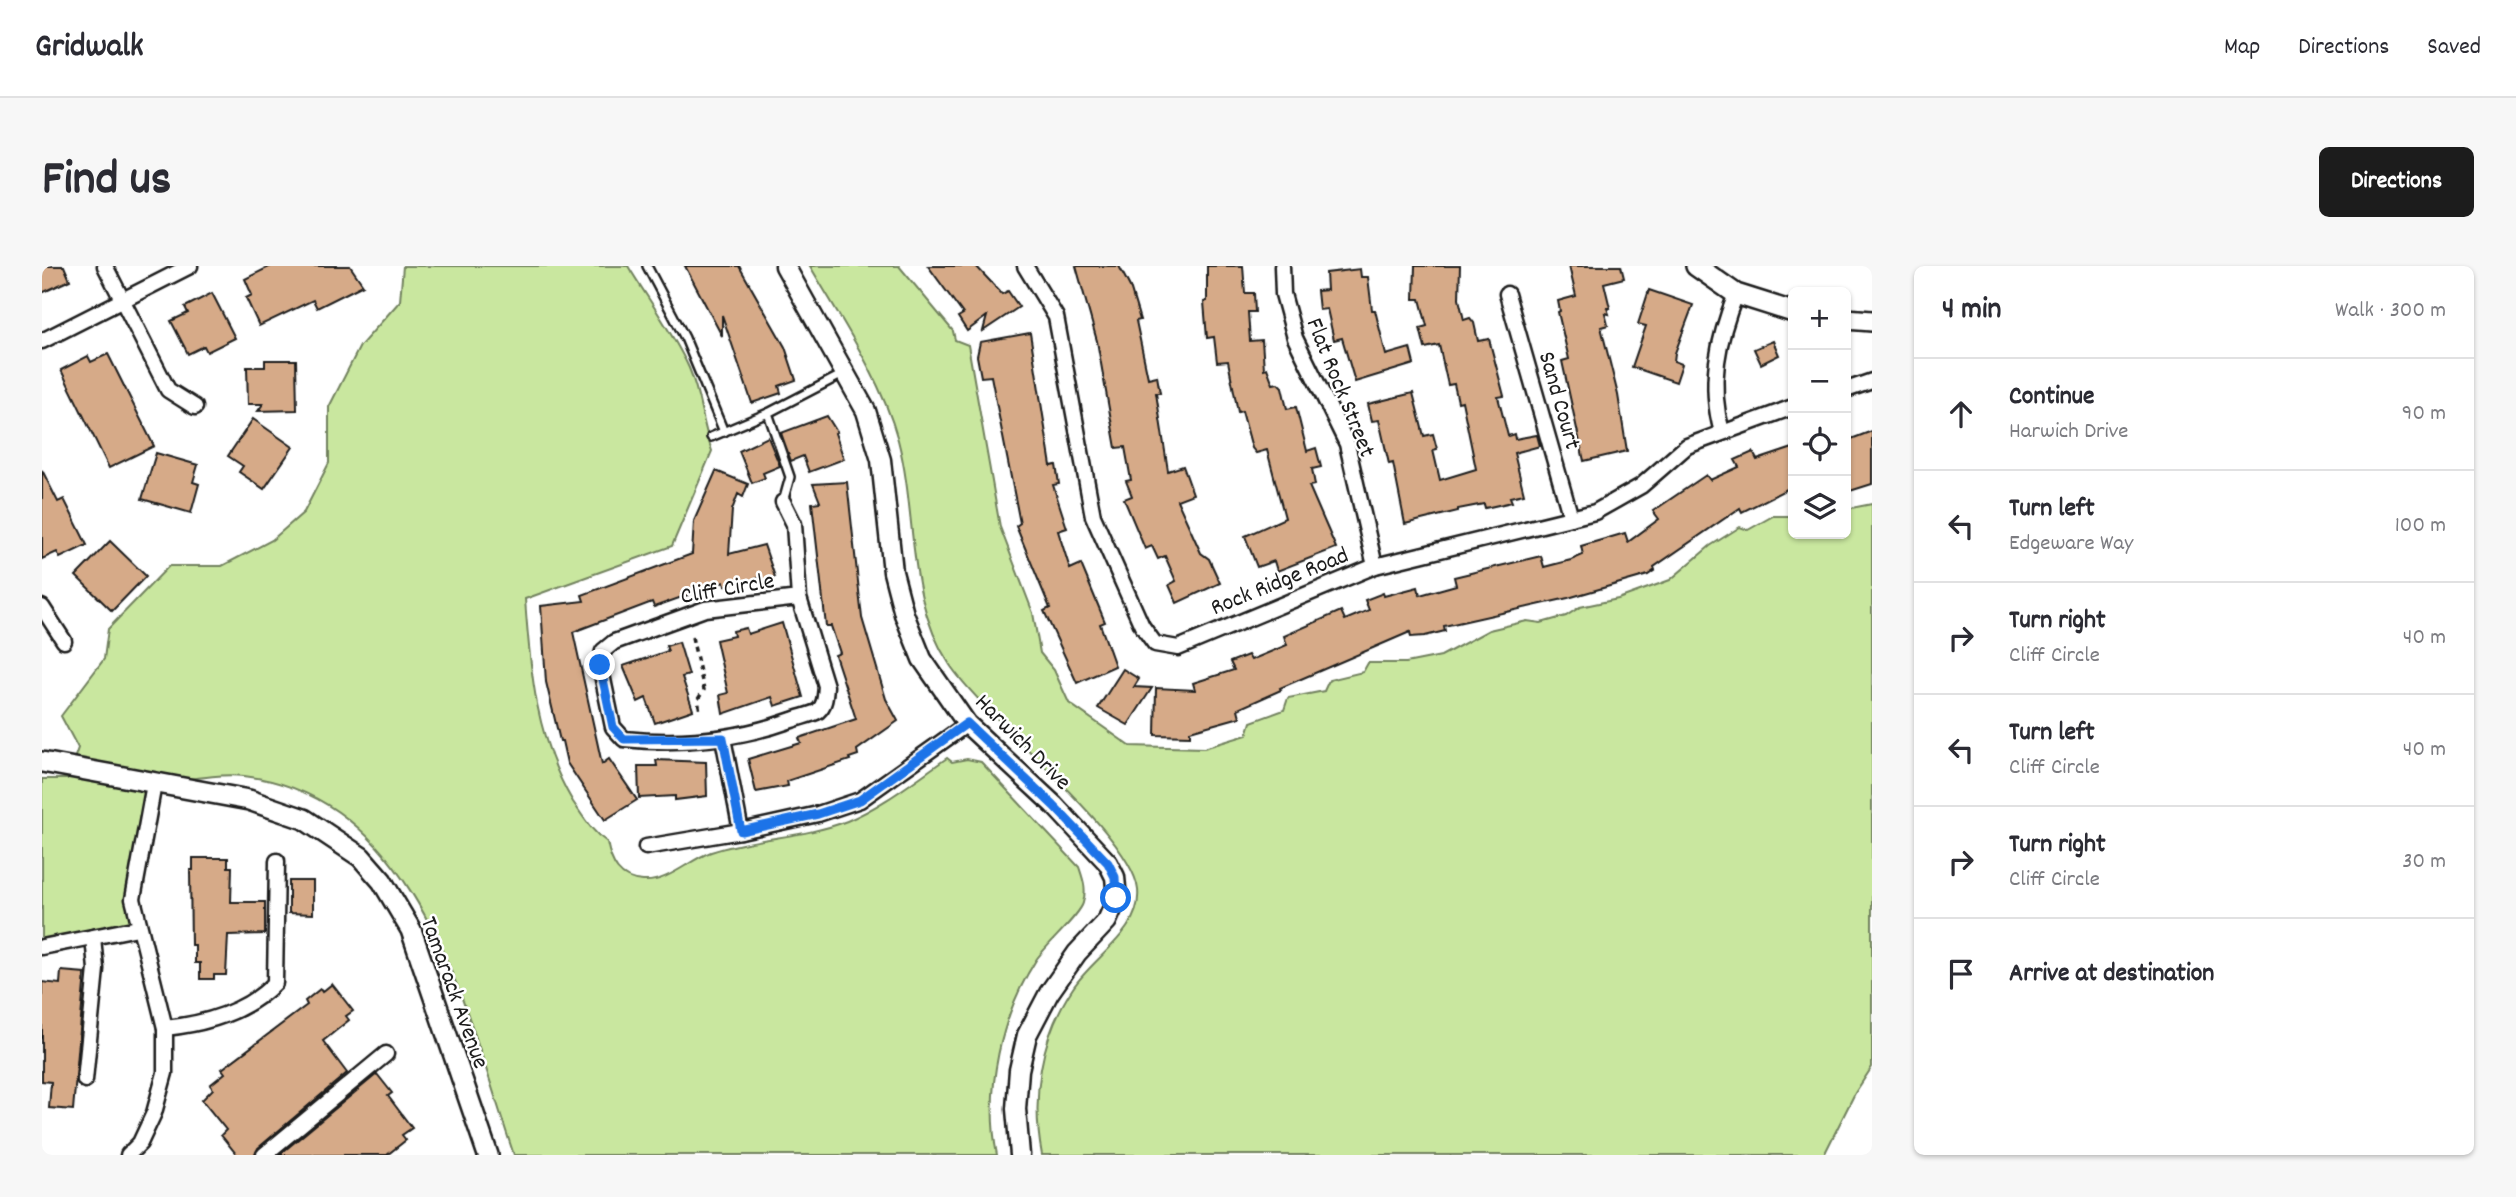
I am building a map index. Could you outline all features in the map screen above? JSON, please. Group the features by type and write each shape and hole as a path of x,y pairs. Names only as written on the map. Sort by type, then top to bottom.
{"main road":[{"path":"1696,266 1736,294 1788,310"},
{"path":"1851,319 1872,321"},
{"name":"Tamarack Avenue","path":"42,762 249,800 304,819 361,857 382,881 411,930 488,1155"}],"street":[{"path":"105,266 168,390 195,407"},
{"path":"42,341 190,266"},
{"name":"Harwich Drive","path":"785,266 866,411 881,460 893,572 904,614 922,659 967,723 1054,806 1108,863 1115,877 1116,898 1107,921 1077,953 1049,993 1027,1035 1019,1070 1016,1109 1020,1155"},
{"name":"Rock Ridge Road","path":"1025,266 1056,317 1093,516 1142,626 1155,644 1178,648 1375,566 1594,512 1641,486 1687,446 1788,409"},
{"name":"Flat Rock Street","path":"1282,266 1283,294 1294,338 1347,444 1375,566"},
{"name":"Sand Court","path":"1507,294 1571,518"},
{"path":"1722,432 1716,411 1715,360 1736,294"},
{"path":"1851,388 1872,381"},
{"path":"783,502 794,524 799,598"},
{"name":"Cliff Circle","path":"799,598 825,685 825,699 818,711 765,730 723,738 624,739 613,727 600,665 603,651 614,642 705,609 799,598"},
{"path":"42,607 64,641"},
{"path":"646,847 741,831 818,814 860,800 967,723"},
{"path":"723,738 741,831"},
{"path":"128,1155 140,1143 154,1113 165,1073 165,1028 138,928 133,899 154,784"},
{"path":"165,1028 203,1024 264,995 275,983 277,861"},
{"path":"42,947 138,928"},
{"path":"85,1080 96,969 93,937"},
{"path":"264,1155 386,1054"}],"lane":[{"path":"647,266 685,338 724,432"},
{"path":"712,437 768,413 845,373"},
{"path":"768,413 790,477 783,502"}],"path":[{"path":"691,637 704,690 698,699 700,712"}],"green space":[{"path":"403,266 628,266 676,342 693,378 712,451 672,546 525,599 537,704 551,754 573,802 592,829 607,842 611,857 622,874 635,880 652,881 669,875 711,852 831,827 886,800 947,758 952,762 967,759 981,762 1079,867 1085,889 1083,903 1076,915 1036,960 1013,1005 1005,1029 994,1079 997,1155 514,1155 454,979 428,921 395,868 355,824 305,793 244,776 211,776 154,784 133,899 138,928 42,947 42,779 67,779 78,748 61,716 104,659 108,629 169,566 222,566 272,540 304,512 329,463 329,407 360,346 400,301"},
{"path":"810,266 899,266 953,331 955,340 968,345 1000,527 1033,613 1040,653 1054,670 1069,703 1130,746 1204,748 1247,735 1251,722 1284,710 1288,698 1324,691 1329,680 1363,672 1368,663 1406,663 1441,656 1489,630 1527,621 1541,623 1566,616 1580,607 1618,599 1670,580 1710,546 1740,527 1748,530 1773,516 1788,516 1788,539 1851,539 1851,508 1872,504 1872,1067 1855,1093 1824,1155 1042,1155 1038,1090 1046,1047 1053,1027 1082,976 1125,931 1137,905 1138,890 1130,867 1112,840 968,688 950,665 936,639 919,584 898,440 882,394 860,350"}],"building":[{"path":"42,266 64,266 70,280 42,293"},
{"path":"271,266 350,266 363,285 317,308 313,300 259,326 246,298 252,295 245,279"},
{"path":"685,266 739,266 785,347 796,380 779,386 781,393 752,403 722,315 722,336"},
{"path":"928,266 976,266 1002,294 1008,291 1019,307 983,331 987,316 967,331 958,317 963,314"},
{"path":"1076,266 1119,266 1130,287 1140,320 1136,321 1148,378 1157,376 1160,393 1156,393 1168,471 1183,466 1193,494 1177,500 1201,553 1209,559 1220,583 1177,603 1169,585 1176,581 1165,556 1158,559 1152,546 1145,549 1124,499 1132,496 1126,481 1131,480 1125,447 1116,448 1097,341"},
{"path":"1207,266 1243,266 1245,293 1254,293 1255,312 1248,312 1250,341 1262,340 1264,369 1267,368 1273,384 1278,383 1282,387 1287,409 1296,407 1307,451 1316,448 1321,467 1312,469 1315,485 1309,486 1336,548 1277,571 1274,561 1257,567 1245,536 1285,518 1267,450 1256,453 1252,448 1242,411 1238,412 1228,361 1217,362 1214,337 1207,338 1204,302 1207,301"},
{"path":"1415,266 1460,266 1459,299 1464,320 1470,318 1474,323 1478,341 1489,339 1504,396 1498,397 1508,436 1514,434 1515,439 1537,435 1540,446 1514,453 1524,494 1510,497 1512,502 1485,508 1484,504 1458,509 1405,524 1393,463 1389,464 1379,420 1372,421 1368,404 1413,393 1424,436 1433,434 1437,449 1433,450 1440,480 1476,469 1462,401 1458,402 1454,384 1448,385 1439,345 1425,348 1420,328 1427,326 1420,299 1414,299"},
{"path":"1569,266 1621,266 1624,278 1604,283 1610,308 1607,308 1609,314 1605,313 1608,325 1601,327 1618,395 1627,451 1584,461 1562,361 1569,359 1558,312 1558,301 1576,296"},
{"path":"1360,269 1361,277 1368,277 1372,310 1375,310 1386,355 1410,348 1414,364 1355,382 1342,338 1334,340 1327,309 1319,310 1317,291 1327,290 1326,273"},
{"path":"1649,290 1693,305 1675,353 1674,361 1682,364 1676,382 1632,367 1646,326 1638,324"},
{"path":"212,293 235,338 207,352 204,346 188,354 171,321 188,313 185,307"},
{"path":"1030,333 1051,466 1056,465 1059,484 1053,485 1067,528 1058,531 1070,569 1081,564 1105,622 1100,624 1115,666 1077,683 1044,611 1050,608 1016,526 1020,523 991,376 981,377 977,356 980,342"},
{"path":"1773,341 1779,355 1761,364 1754,349"},
{"path":"108,354 154,446 109,468 61,370 88,356 91,362"},
{"path":"265,360 296,360 297,410 258,411 263,404 248,404 247,367 265,367"},
{"path":"827,416 837,432 835,433 844,459 809,472 803,456 791,461 781,433"},
{"path":"253,419 293,447 264,489 239,472 243,466 228,456"},
{"path":"1872,431 1872,484 1851,491 1851,476 1851,439"},
{"path":"768,437 780,466 763,473 765,478 752,483 739,451"},
{"path":"1788,450 1788,489 1742,512 1740,508 1654,567 1655,570 1648,575 1568,598 1444,626 1445,631 1425,636 1411,637 1410,632 1238,709 1240,717 1190,731 1190,736 1155,735 1156,688 1195,690 1193,683 1234,670 1230,662 1248,655 1251,660 1287,645 1284,636 1341,611 1345,620 1369,610 1365,600 1383,593 1384,596 1418,587 1420,595 1456,585 1454,577 1541,556 1544,567 1571,560 1583,555 1581,546 1625,533 1628,542 1659,519 1653,511 1706,475 1710,480 1739,467 1735,460 1753,452 1757,460"},
{"path":"156,453 198,465 193,482 199,484 191,513 142,499"},
{"path":"42,470 58,502 64,499 87,545 60,558 57,552 42,559"},
{"path":"716,471 748,484 743,497 738,494 732,510 729,554 764,545 775,577 762,582 761,577 743,583 742,580 725,586 724,582 654,607 652,602 573,632 602,764 609,759 637,800 605,820 567,763 560,741 546,682 541,606 584,601 582,595 692,554 694,521"},
{"path":"847,482 862,618 886,699 898,721 857,750 858,755 849,758 850,760 787,781 788,786 756,792 748,759 801,743 799,738 856,719 835,655 840,653 831,626 826,626 812,503 820,502 813,484"},
{"path":"110,541 146,576 112,611 76,576"},
{"path":"782,623 803,697 775,706 772,697 723,714 720,695 728,693 716,640 734,636 733,631 746,628 748,634"},
{"path":"679,642 689,675 682,677 693,710 655,723 646,698 638,702 623,666 668,651 666,646"},
{"path":"1123,669 1139,679 1134,687 1152,688 1128,725 1098,708"},
{"path":"656,760 706,762 707,796 675,800 675,796 639,798 638,766 657,766"},
{"path":"193,858 228,858 228,867 232,867 231,902 265,902 265,934 228,935 226,975 214,975 214,979 200,979 200,963 195,963 195,945 191,945 190,870 193,870"},
{"path":"289,881 313,881 313,914 289,913"},
{"path":"61,971 85,973 73,1110 49,1108 51,1082 42,1081 42,982 60,984"},
{"path":"332,984 353,1011 346,1016 349,1020 323,1041 347,1073 258,1148 255,1155 237,1155 221,1135 226,1130 202,1100 213,1089 210,1085 225,1073 222,1069 307,1005 305,1001 320,989 322,992"},
{"path":"377,1074 392,1093 388,1096 412,1128 402,1135 406,1140 387,1155 279,1155"}],"route":[{"path":"600,665 613,727 624,739 640,741 723,738 741,831 818,814 860,800 967,723 1054,806 1108,863 1115,877 1116,898"}]}
